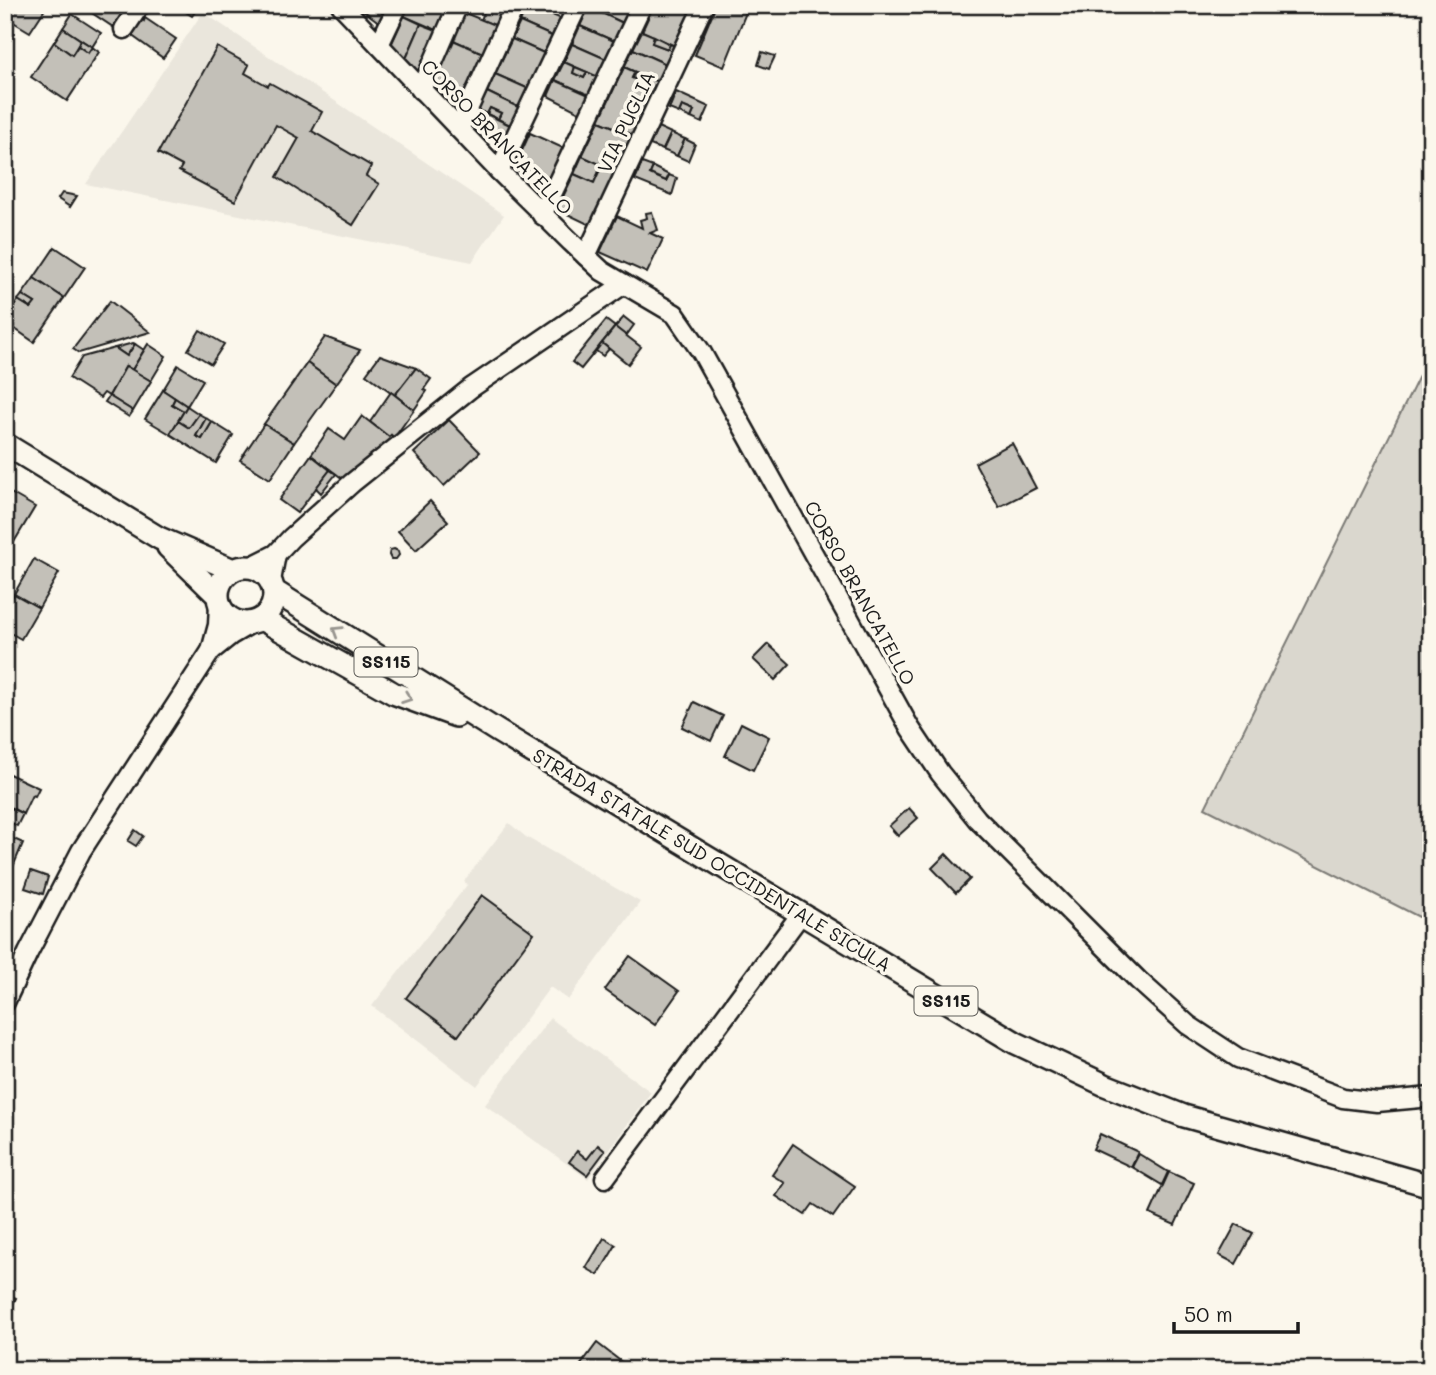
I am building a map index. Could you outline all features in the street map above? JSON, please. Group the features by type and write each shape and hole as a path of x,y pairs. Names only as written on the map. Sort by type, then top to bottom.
{"main road":[{"name":"STRADA STATALE SUD OCCIDENTALE SICULA","path":"5,444 159,538 241,568 262,572 272,586 499,732 1016,1043 1105,1085 1184,1116 1431,1186"},
{"name":"STRADA STATALE SUD OCCIDENTALE SICULA","path":"159,538 218,599 226,615 234,621 245,623 258,620 393,693 499,732"},
{"path":"218,599 222,580 241,568"},
{"path":"258,620 273,604 272,586"}],"street":[{"path":"124,29 140,5"},
{"name":"CORSO BRANCATELLO","path":"341,5 542,215 602,271 675,314 702,353 910,728 940,773 977,819 1138,981 1188,1025 1238,1058 1343,1098 1377,1102 1431,1096"},
{"path":"379,46 398,5"},
{"path":"421,90 458,5"},
{"path":"459,129 515,5"},
{"path":"499,171 578,5"},
{"path":"542,215 642,5"},
{"name":"VIA PUGLIA","path":"586,256 704,5"},
{"path":"241,568 276,554 290,538 352,483 471,388 624,284"},
{"path":"272,586 276,554"},
{"path":"5,1002 81,851 211,651 218,625 218,599"},
{"path":"211,651 231,635 258,620"},
{"path":"605,1178 801,914"}],"shaded area":[{"path":"203,12 504,215 472,262 86,184"},
{"path":"1428,358 1431,359 1431,923 1205,808"},
{"path":"509,823 526,837 640,902 568,1000 550,987 477,1086 372,1006 467,885 464,881"},
{"path":"550,1018 651,1092 588,1179 485,1105"}],"building":[{"path":"13,5 39,5 45,9 30,32 5,17"},
{"path":"80,5 127,5 113,27"},
{"path":"175,5 200,5 192,16"},
{"path":"356,5 388,5 380,23"},
{"path":"409,5 450,5 439,31 404,16"},
{"path":"487,5 507,5 497,26 481,20"},
{"path":"528,5 562,19 554,37 520,22"},
{"path":"654,5 677,5 692,12 675,46 642,31"},
{"path":"716,5 749,5 724,67 695,55"},
{"path":"631,6 623,23 589,7"},
{"path":"589,7 623,23 614,41 580,26"},
{"path":"465,13 497,26 485,54 453,40"},
{"path":"72,14 101,33 92,47 63,28"},
{"path":"404,16 421,24 405,61 391,45"},
{"path":"145,18 176,39 163,58 131,35"},
{"path":"520,22 554,37 546,54 512,39"},
{"path":"421,24 439,31 419,75 405,61"},
{"path":"580,26 614,41 606,59 572,44"},
{"path":"63,28 81,40 72,55 54,42"},
{"path":"642,31 654,36 652,43 668,49 670,44 675,46 666,64 633,49"},
{"path":"654,36 670,44 668,49 652,43"},
{"path":"512,39 546,54 529,89 495,74"},
{"path":"81,40 92,47 88,53 78,46"},
{"path":"453,40 485,54 458,109 433,85"},
{"path":"54,42 72,55 78,46 88,53 92,47 99,52 67,101 31,77"},
{"path":"572,44 606,59 598,77 564,62"},
{"path":"217,47 249,65 245,73 268,86 270,83 322,112 312,131 371,166 366,176 379,184 353,225 277,177 299,138 276,125 235,201 179,171 182,166 158,153"},
{"path":"633,49 666,64 658,82 624,67"},
{"path":"762,52 775,56 769,69 758,65"},
{"path":"564,62 575,67 573,73 584,78 587,72 598,77 589,95 555,80"},
{"path":"575,67 587,72 584,78 573,73"},
{"path":"624,67 635,72 632,78 644,83 646,77 658,82 633,135 599,121"},
{"path":"635,72 646,77 644,83 632,78"},
{"path":"495,74 529,89 520,108 487,92"},
{"path":"555,80 589,95 581,113 548,96"},
{"path":"487,92 520,108 512,126 498,119 501,113 490,108 487,114 478,110"},
{"path":"676,92 709,107 702,123 691,118 694,111 682,106 679,113 669,109"},
{"path":"682,106 694,111 691,118 679,113"},
{"path":"490,108 501,113 498,119 487,114"},
{"path":"478,110 512,126 503,144 470,127"},
{"path":"599,121 633,135 615,172 582,156"},
{"path":"658,127 671,133 663,150 650,145"},
{"path":"530,133 563,148 545,189 514,168"},
{"path":"671,133 685,139 677,156 663,150"},
{"path":"685,139 695,144 688,161 677,156"},
{"path":"582,156 602,165 594,183 574,174"},
{"path":"642,163 653,167 650,174 666,181 669,175 677,178 672,195 635,180"},
{"path":"602,165 615,172 590,225 557,209 574,174 594,183"},
{"path":"653,167 669,175 666,181 650,174"},
{"path":"62,193 77,196 70,207 58,199"},
{"path":"652,212 658,230 650,233 663,239 647,273 600,252 617,216 642,228 640,220 647,218 646,213"},
{"path":"55,247 85,267 64,298 34,278"},
{"path":"34,278 64,298 34,342 5,322 18,300 31,308 35,303 22,295"},
{"path":"22,295 35,303 31,308 18,300"},
{"path":"110,301 150,332 79,353 73,349"},
{"path":"624,317 634,325 626,336 615,327"},
{"path":"606,320 615,327 581,369 572,362"},
{"path":"615,327 641,347 628,364 602,343"},
{"path":"200,330 224,344 211,364 188,350"},
{"path":"325,337 360,350 336,384 307,363"},
{"path":"602,343 609,349 603,356 596,351"},
{"path":"135,344 127,356 115,348"},
{"path":"135,344 144,350 132,370 126,366 109,396 104,393 100,398 69,378 82,357 115,348 127,356"},
{"path":"148,344 166,356 151,381 132,370"},
{"path":"380,355 416,368 395,395 366,374"},
{"path":"307,363 336,384 294,443 264,424"},
{"path":"178,365 203,380 187,406 163,390"},
{"path":"126,366 151,381 133,411 109,396"},
{"path":"416,368 431,379 424,389 427,391 414,410 395,395"},
{"path":"163,390 175,398 172,404 184,411 170,434 145,419"},
{"path":"391,392 414,410 394,438 370,422"},
{"path":"109,396 133,411 129,417 105,402"},
{"path":"175,398 187,406 184,411 172,404"},
{"path":"187,406 199,414 189,428 178,421"},
{"path":"199,414 206,418 196,436 202,439 212,422 233,435 216,463 170,434 178,421 189,428"},
{"path":"362,416 394,438 343,479 311,455 329,429 345,440"},
{"path":"206,418 212,422 202,439 196,436"},
{"path":"449,420 480,452 444,486 414,453"},
{"path":"264,424 294,443 270,479 240,460"},
{"path":"1012,443 1036,488 999,507 975,463"},
{"path":"311,455 330,470 297,513 279,500"},
{"path":"330,470 336,474 321,493 316,488"},
{"path":"9,492 35,507 14,542 11,541 5,551 5,498"},
{"path":"430,501 448,521 416,550 398,531"},
{"path":"394,549 399,555 396,559 391,559 390,550"},
{"path":"34,559 59,573 39,608 14,594"},
{"path":"14,594 39,608 21,639 5,630 5,610"},
{"path":"768,644 790,664 775,680 753,659"},
{"path":"694,702 723,716 711,741 682,727"},
{"path":"741,723 769,737 753,770 725,756"},
{"path":"5,772 39,788 35,796 32,795 23,814 5,805"},
{"path":"5,805 23,814 17,826 5,820"},
{"path":"909,808 918,818 898,836 889,826"},
{"path":"135,830 143,836 136,846 128,841"},
{"path":"5,835 23,843 10,874 5,872"},
{"path":"946,854 970,879 956,893 932,868"},
{"path":"31,871 48,877 43,894 25,888"},
{"path":"482,895 534,933 458,1036 406,998"},
{"path":"630,956 679,991 655,1025 605,990"},
{"path":"1100,1134 1138,1152 1131,1167 1093,1149"},
{"path":"793,1144 855,1186 833,1217 813,1204 805,1215 776,1196 785,1183 772,1175"},
{"path":"598,1145 605,1151 587,1175 569,1162 577,1151 587,1159"},
{"path":"1139,1154 1168,1172 1162,1185 1132,1167"},
{"path":"1169,1172 1194,1183 1175,1225 1150,1214"},
{"path":"1236,1224 1253,1233 1236,1264 1219,1255"},
{"path":"604,1238 616,1245 598,1275 586,1268"},
{"path":"5,1293 16,1298 7,1316 5,1315"},
{"path":"597,1343 632,1370 577,1370"}]}
